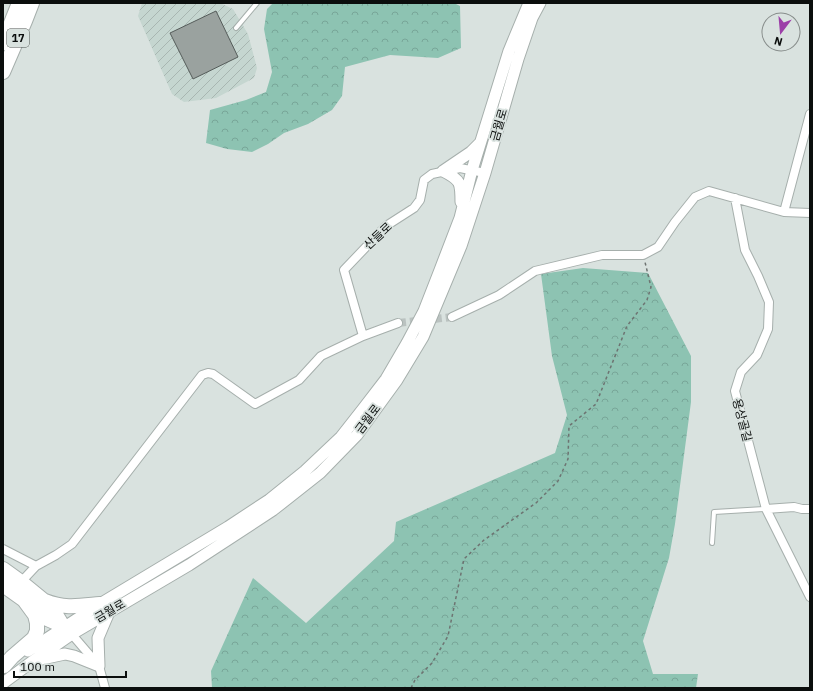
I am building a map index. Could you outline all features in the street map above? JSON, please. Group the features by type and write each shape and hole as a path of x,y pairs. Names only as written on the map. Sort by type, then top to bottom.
{"highway":[{"name":"17","path":"3,43 19,3"},
{"name":"17","path":"3,72 32,3"},
{"path":"3,569 54,610 68,630"},
{"path":"3,585 24,600 43,617 68,630"},
{"path":"4,667 12,657 34,638 37,631 35,615 24,600"},
{"path":"43,600 55,605 104,608"}],"main road":[{"name":"금월로","path":"4,667 104,608 269,500 305,471 341,437 363,410 408,344 424,311 460,218 472,170 509,51 529,3"},
{"name":"금월로","path":"104,608 189,565 273,510 320,473 357,435 397,380 423,337 461,246 485,173 518,60 532,18 540,3"},
{"path":"443,171 471,152 482,141"},
{"path":"443,171 454,176 460,184 460,218"},
{"path":"33,661 65,654 99,666 98,638 104,608"},
{"name":"금월로","path":"3,683 33,661 68,630"}],"street":[{"path":"784,212 810,114"},
{"name":"산들로","path":"363,336 344,270 386,226 414,208 420,200 424,180 432,174 460,168 485,173"},
{"path":"452,317 499,295 535,271 602,255 643,255 658,247 675,222 695,197 709,191 784,212 810,213"},
{"name":"용상골길","path":"735,198 745,250 769,302 768,329 757,355 741,372 735,391 766,510 810,597"},
{"path":"21,582 36,566 72,544 202,375 208,373 212,374 255,404 299,380 321,356 363,336 398,323"},
{"path":"766,510 794,507 802,509 810,508"},
{"path":"3,549 36,566"},
{"path":"68,630 99,666 105,688"}],"lane":[{"path":"236,28 258,3"},
{"path":"712,543 714,512 766,510"}],"path":[{"path":"411,688 415,680 432,663 448,636 464,559 484,540 536,503 558,481 568,459 569,426 596,404 627,326 647,300 651,287 643,255"}],"shaded area":[{"path":"142,3 220,3 233,9 248,34 257,68 254,78 216,98 184,102 172,94 138,16"}],"green space":[{"path":"273,3 454,3 460,6 461,48 438,58 390,55 345,67 342,96 332,110 308,124 284,133 268,144 252,152 227,149 206,143 210,110 246,100 266,92 272,72 264,29 267,9"},
{"path":"583,268 648,273 691,356 691,402 675,524 669,558 643,641 653,674 698,674 696,688 212,688 211,671 253,578 306,623 394,541 396,522 555,453 567,415 552,356 541,274"}],"building":[{"path":"216,11 238,57 193,79 170,33"}],"tunnel":[{"path":"398,323 452,317"}]}
